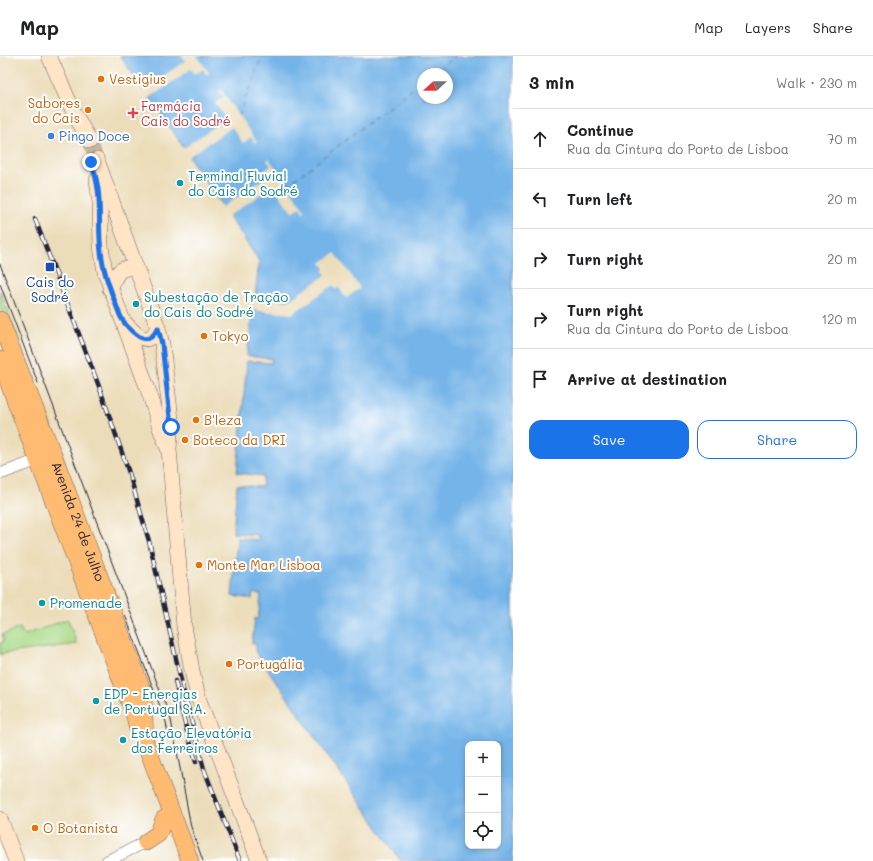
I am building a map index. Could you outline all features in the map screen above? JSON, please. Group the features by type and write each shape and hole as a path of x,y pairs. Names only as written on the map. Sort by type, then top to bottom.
{"main road":[{"name":"Avenida 24 de Julho","path":"0,320 32,402 46,457 135,716 141,750 179,861"},
{"name":"Avenida 24 de Julho","path":"0,362 46,457 142,692 145,742 190,861"},
{"path":"0,362 10,366 22,390 32,402"},
{"path":"146,842 158,834 164,819"}],"street":[{"path":"49,56 87,142"},
{"path":"169,449 160,428 150,395 105,272 101,252 100,203 94,161 158,328 162,344 171,419 169,449 184,626 193,676 203,713 258,861"},
{"path":"110,289 119,271 128,267 135,268"},
{"path":"122,320 137,335 144,339 154,335 158,328"},
{"path":"0,474 46,457"},
{"path":"0,819 16,861"},
{"path":"107,861 146,842"}],"green space":[{"path":"0,290 65,463 61,465 0,307"},
{"path":"68,619 77,644 0,654 0,643 4,641 2,635 20,628 24,635"}],"water":[{"path":"120,56 513,56 513,861 401,861 255,651 256,644 252,643 255,618 258,619 261,595 253,593 252,599 232,596 237,538 258,540 258,535 233,533 237,485 262,487 263,476 237,473 247,361 271,363 272,359 247,356 252,310 265,312 267,299 255,298 259,261 229,216 235,211 230,203 223,207 189,157 195,153 189,144 184,148 150,98 155,94 150,86 144,90"}],"pier":[{"path":"182,56 197,56 209,73 207,75 203,69 195,74 191,69 148,99 148,97 152,94 149,89 144,92 142,91 185,61"},
{"path":"221,90 257,142 255,143 251,137 243,143 232,127 187,158 187,156 192,152 189,147 185,150 182,149 226,119 215,103 223,97 219,91"},
{"path":"269,159 305,211 303,212 300,207 292,212 273,186 227,217 227,214 233,211 229,205 224,209 221,208 266,177 263,172 271,166 267,160"},
{"path":"335,253 360,288 346,298 339,288 336,289 333,285 292,314 252,310 253,308 264,310 265,300 255,300 254,297 288,301 326,275 324,271 325,268 321,263"}],"ferry route":[{"path":"239,116 262,56"},
{"path":"440,68 456,56"},
{"path":"287,185 417,86"}],"tunnel":[{"path":"90,141 97,160"}],"tram line":[{"path":"0,264 171,720 191,827 203,861"},
{"path":"0,284 38,383"},
{"path":"125,615 166,722 168,735"}],"railway":[{"path":"35,219 100,389 129,473 149,541 183,689 204,769 240,861"},
{"path":"175,681 196,762"}],"place":[{"name":"Vestigius","path":"101,79"},
{"name":"Sabores do Cais","path":"88,110"},
{"name":"Farmácia Cais do Sodré","path":"133,113"},
{"name":"Pingo Doce","path":"51,136"},
{"name":"Terminal Fluvial do Cais do Sodré","path":"180,183"},
{"name":"Cais do Sodré","path":"50,267"},
{"name":"Subestação de Tração do Cais do Sodré","path":"136,304"},
{"name":"Tokyo","path":"204,336"},
{"name":"B'leza","path":"196,420"},
{"name":"Boteco da DRI","path":"185,440"},
{"name":"Monte Mar Lisboa","path":"199,565"},
{"name":"Promenade","path":"42,603"},
{"name":"Portugália","path":"229,664"},
{"name":"EDP - Energias de Portugal S.A.","path":"96,701"},
{"name":"Estação Elevatória dos Ferreiros","path":"123,740"},
{"name":"O Botanista","path":"35,828"}],"route":[{"path":"91,162 98,188 102,260 107,280 122,320 137,335 144,339 151,337 158,328 162,344 171,427"}]}
